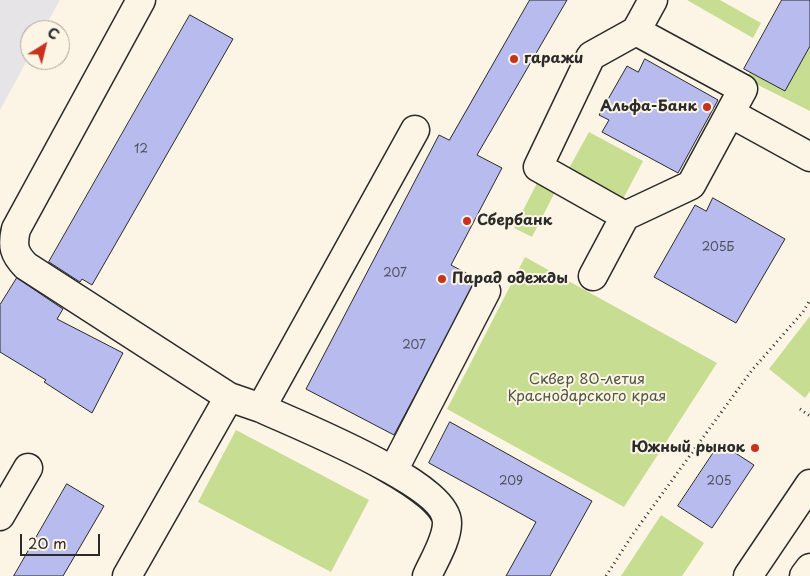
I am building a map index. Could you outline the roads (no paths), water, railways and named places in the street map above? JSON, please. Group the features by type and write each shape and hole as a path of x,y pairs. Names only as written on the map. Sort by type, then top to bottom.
{"street":[{"path":"141,0 16,229 13,243 16,256 26,266 229,398 260,408 394,469 436,500 444,510 448,522 445,535 427,576"},
{"path":"625,216 538,167 591,56 636,31 653,0"},
{"path":"593,276 625,216 691,185 743,88 636,31"},
{"path":"730,113 810,157"},
{"path":"260,408 416,130"},
{"path":"394,469 486,291"},
{"path":"127,576 229,398"},
{"path":"0,516 28,468"},
{"path":"748,576 810,484"},
{"path":"804,576 810,568"}],"place":[{"name":"гаражи","path":"514,59"},
{"name":"Альфа-Банк","path":"707,107"},
{"name":"Сбербанк","path":"467,221"},
{"name":"Парад одежды","path":"442,279"},
{"name":"Южный рынок","path":"755,448"}],"park label":[{"name":"Сквер 80-летия Краснодарского края","path":"587,388"}]}
